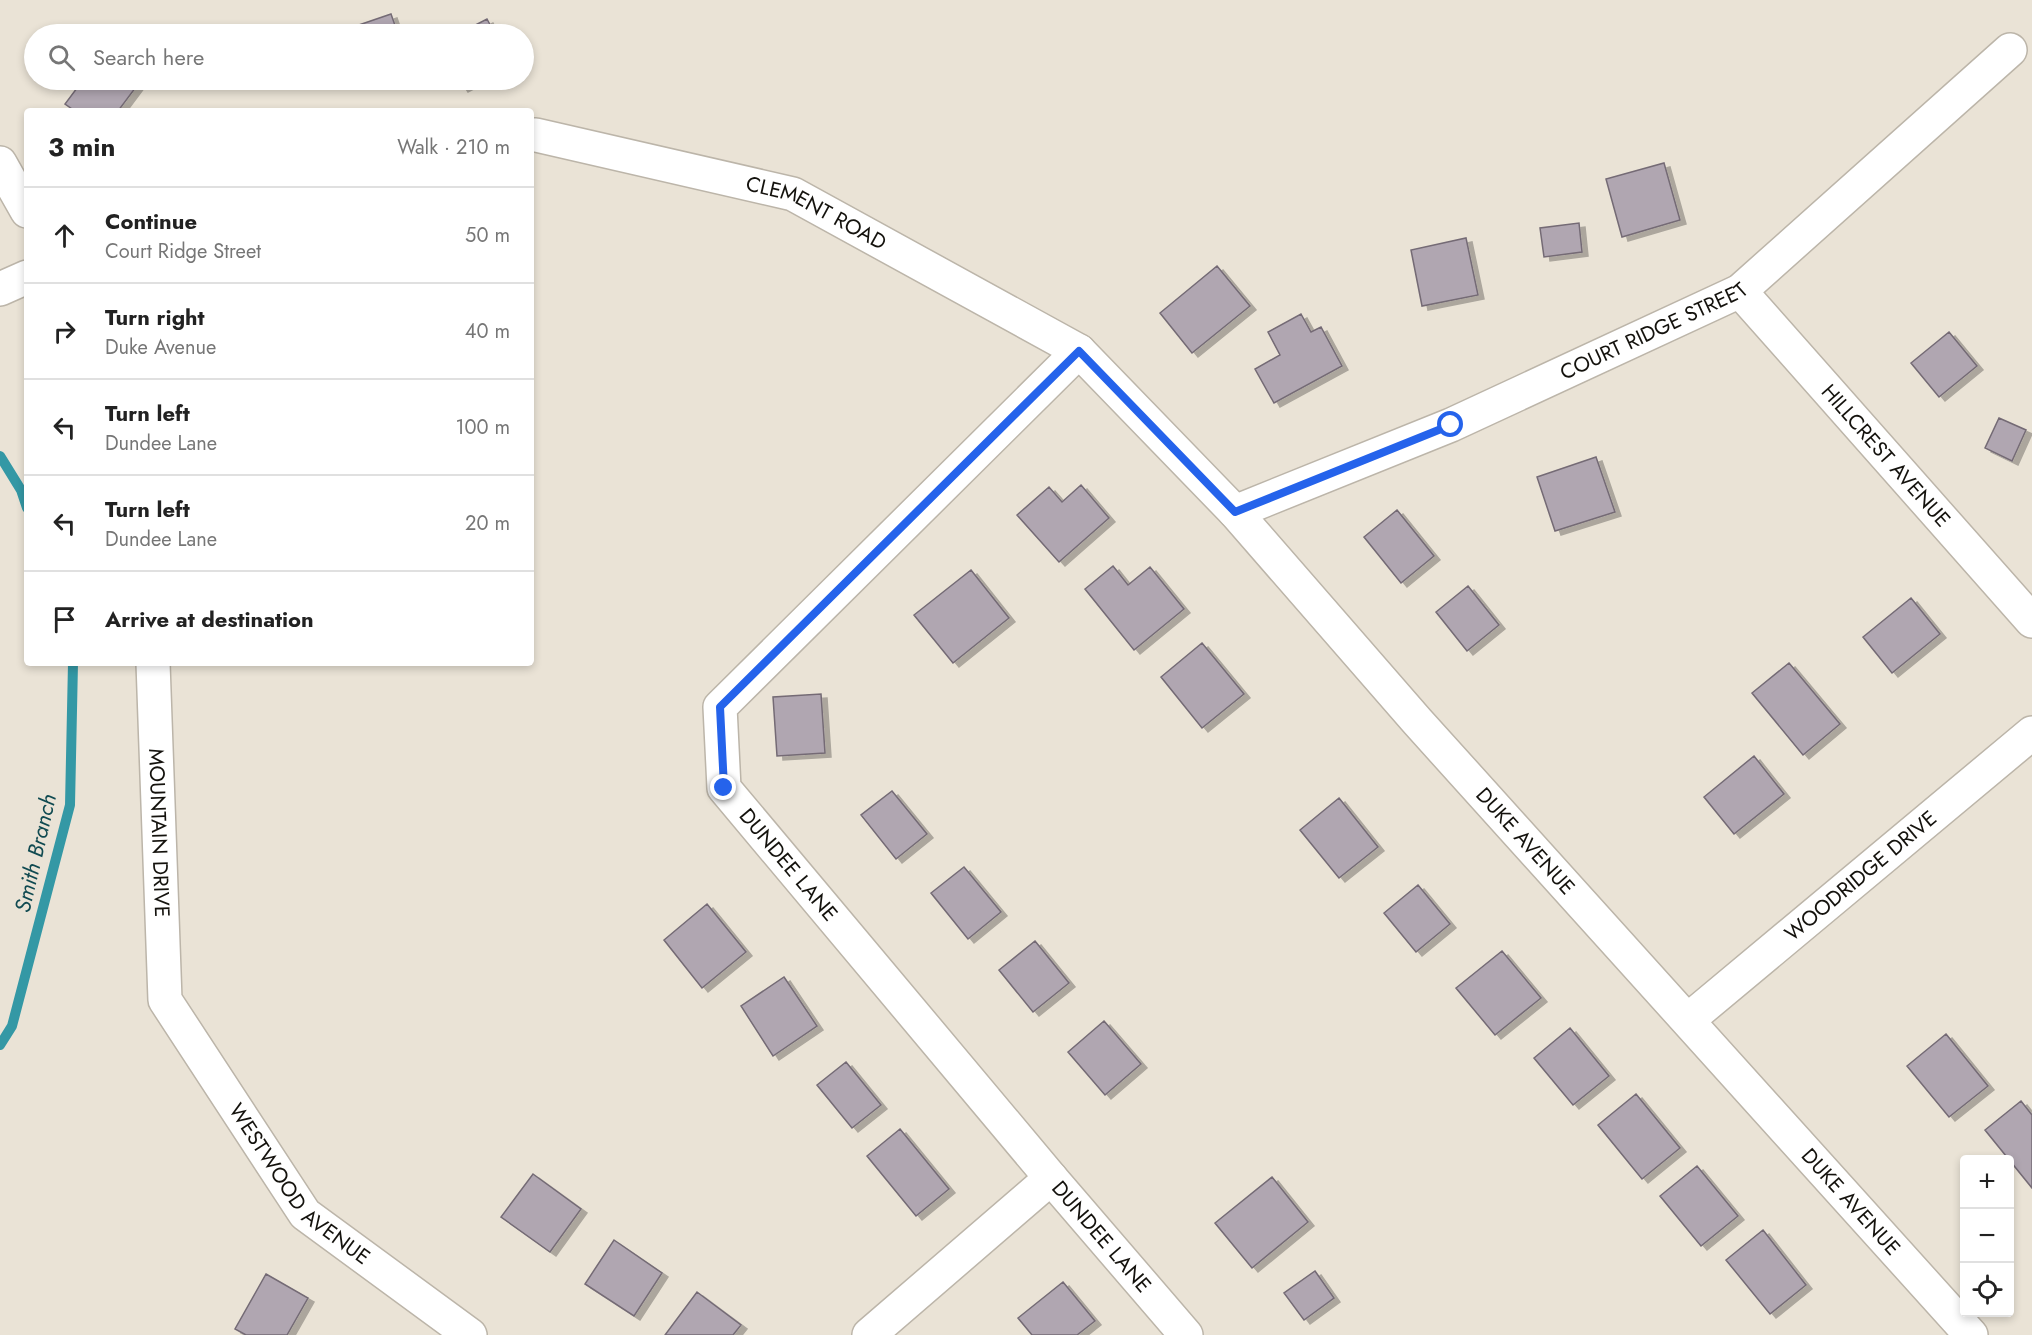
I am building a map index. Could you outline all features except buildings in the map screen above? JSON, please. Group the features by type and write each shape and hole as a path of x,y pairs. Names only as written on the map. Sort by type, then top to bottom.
{"street":[{"name":"COURT RIDGE STREET","path":"1235,512 1451,425 1740,291 2010,50"},
{"name":"CLEMENT ROAD","path":"534,135 793,194 1079,351"},
{"path":"0,163 24,206"},
{"path":"0,289 24,278"},
{"name":"HILLCREST AVENUE","path":"1740,291 2032,621"},
{"name":"DUKE AVENUE","path":"1079,351 1235,512 1417,721 1971,1335"},
{"name":"DUNDEE LANE","path":"1079,351 720,707 724,788 1051,1178 1186,1335"},
{"name":"MOUNTAIN DRIVE","path":"153,666 165,1000"},
{"name":"WOODRIDGE DRIVE","path":"1688,1020 2032,733"},
{"name":"WESTWOOD AVENUE","path":"165,1000 305,1214 470,1335"},
{"path":"870,1335 1051,1178"}],"waterway":[{"name":"Smith Branch","path":"0,456 24,499"},
{"name":"Smith Branch","path":"0,1045 12,1026 70,805 73,666"}],"route":[{"path":"724,788 720,707 1079,351 1235,512 1451,425"}]}
